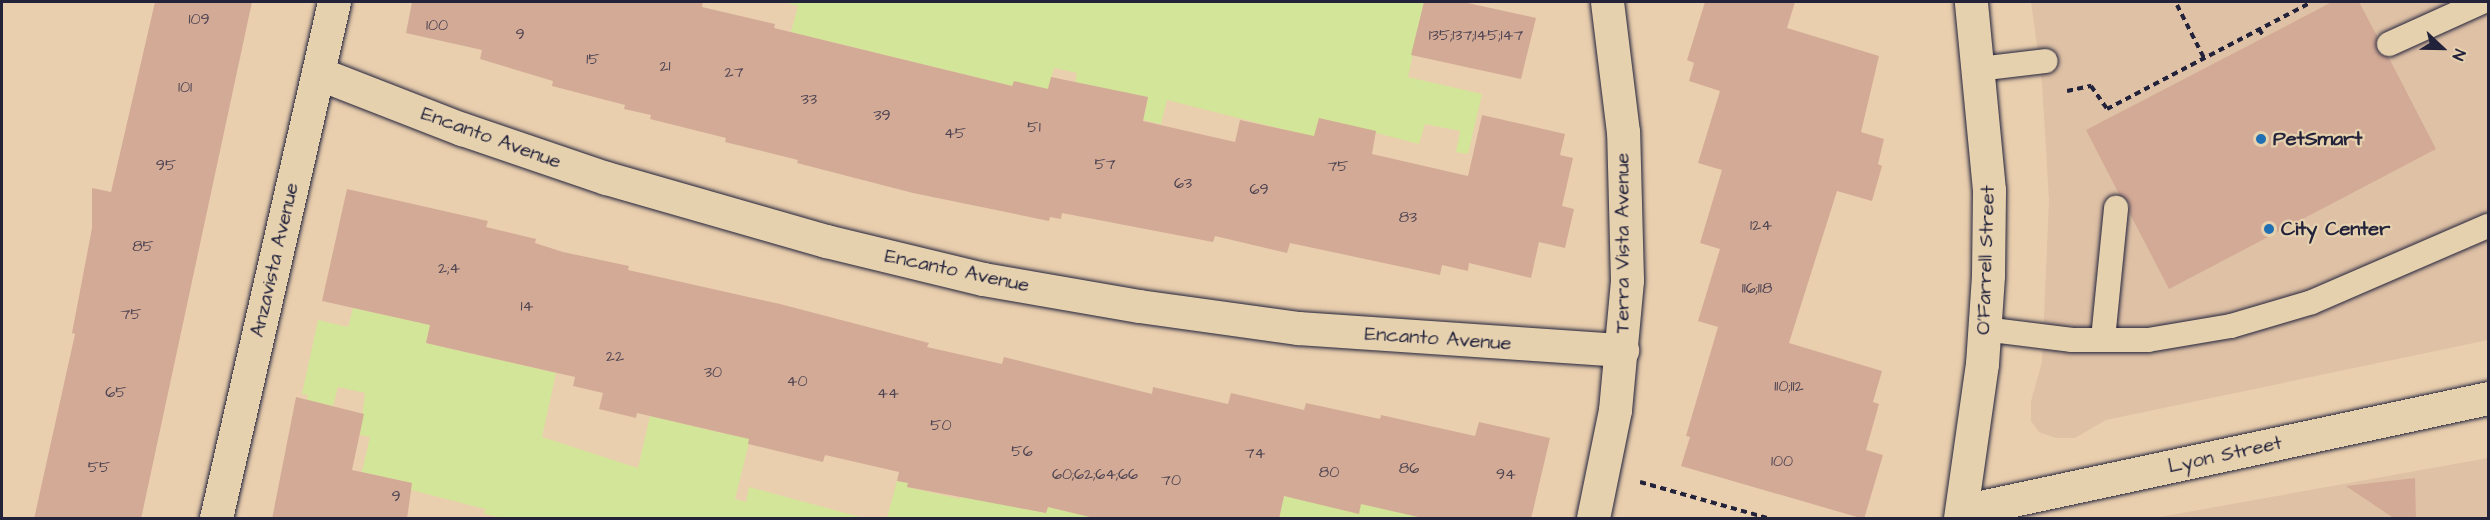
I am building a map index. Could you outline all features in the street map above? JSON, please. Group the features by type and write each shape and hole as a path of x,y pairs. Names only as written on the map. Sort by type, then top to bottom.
{"street":[{"name":"Anzavista Avenue","path":"216,519 334,2"},
{"name":"Terra Vista Avenue","path":"1593,519 1605,472 1622,350 1627,205 1623,132 1607,2"},
{"name":"O'Farrell Street","path":"1961,515 1984,329 1989,190 1971,2"},
{"name":"Encanto Avenue","path":"318,73 462,129 606,178 826,241 983,279 1139,306 1298,328 1622,350"},
{"name":"Lyon Street","path":"1961,515 2488,398"}],"lane":[{"path":"2389,44 2482,2"},
{"path":"1979,69 2039,62"},
{"path":"2103,339 2116,208"},
{"path":"1984,329 2072,340 2148,340 2231,326 2312,302 2488,226"}],"path":[{"path":"2039,62 2032,98 2091,86 2107,109 2312,2"},
{"path":"2177,5 2204,58"},
{"path":"2259,30 2264,37"},
{"path":"1605,472 1767,519"}],"shaded area":[{"name":"City Center","path":"2031,2 2488,2 2488,340 2106,420 2075,438 2056,438 2039,432 2031,421 2031,401 2042,362 2049,200 2042,83"},
{"path":"2488,458 2488,518 2154,518"}],"green space":[{"path":"783,2 1424,2 1408,77 1482,94 1468,154 1456,152 1460,131 1425,124 1419,144 1319,118 1314,137 1167,100 1161,124 1143,120 1148,97 1070,110 1077,73 1054,68 1048,89 1014,82 1012,86 791,32 798,6"},
{"path":"353,308 430,325 426,343 556,373 542,437 638,468 650,416 726,434 751,435 735,499 746,502 749,487 864,518 503,518 484,514 485,509 411,490 412,483 362,472 370,437 360,435 365,393 338,387 333,406 307,400 308,395 302,394 318,320 348,327"},
{"path":"897,481 908,483 907,487 960,499 961,495 1046,513 1048,507 1098,518 887,518"},
{"path":"1284,496 1358,513 1361,504 1427,518 1279,518"}],"building":[{"path":"155,2 252,2 141,519 34,519 75,334 72,333 92,228 92,188 111,192"},
{"path":"412,2 703,2 702,7 775,24 774,28 1012,86 1014,81 1048,89 1051,77 1148,97 1143,121 1235,142 1240,120 1314,136 1319,118 1376,131 1372,154 1468,176 1482,115 1565,134 1560,155 1573,158 1562,206 1574,209 1565,248 1539,242 1531,278 1469,263 1468,271 1442,265 1440,275 1290,243 1287,253 1215,236 1213,242 1062,213 1061,219 1050,217 1049,221 913,193 797,163 798,160 725,142 726,138 650,119 651,115 624,109 625,105 552,86 553,81 480,59 482,50 406,33"},
{"path":"1424,2 1463,2 1536,18 1521,79 1411,55"},
{"path":"1705,2 1795,2 1787,28 1879,56 1861,132 1884,139 1878,164 1882,166 1872,201 1837,191 1789,343 1882,371 1873,402 1879,404 1866,450 1883,455 1864,519 1681,466 1690,437 1686,436 1718,327 1698,321 1720,249 1700,243 1722,170 1698,163 1720,91 1689,81 1694,63 1687,60"},
{"name":"PetSmart","path":"2332,2 2359,2 2377,36 2376,50 2389,58 2436,149 2169,289 2130,214 2129,202 2119,194 2086,130"},
{"path":"347,189 488,221 486,227 536,239 535,243 563,252 629,266 628,270 780,304 929,343 927,347 1002,364 1004,357 1152,394 1153,387 1228,404 1231,393 1304,410 1306,403 1380,419 1381,415 1475,436 1479,422 1550,438 1531,519 1427,519 1361,504 1359,514 1284,496 1279,519 1098,519 1048,507 1046,513 907,487 908,483 897,481 899,472 825,455 823,462 748,444 749,439 637,413 636,418 599,409 603,393 573,386 575,377 426,343 430,325 322,301"},
{"path":"296,397 364,414 352,470 412,483 407,519 272,519"},
{"path":"2415,478 2416,519 2395,519 2346,486"}],"place":[{"name":"PetSmart","path":"2261,139"},
{"name":"City Center","path":"2269,229"}]}
